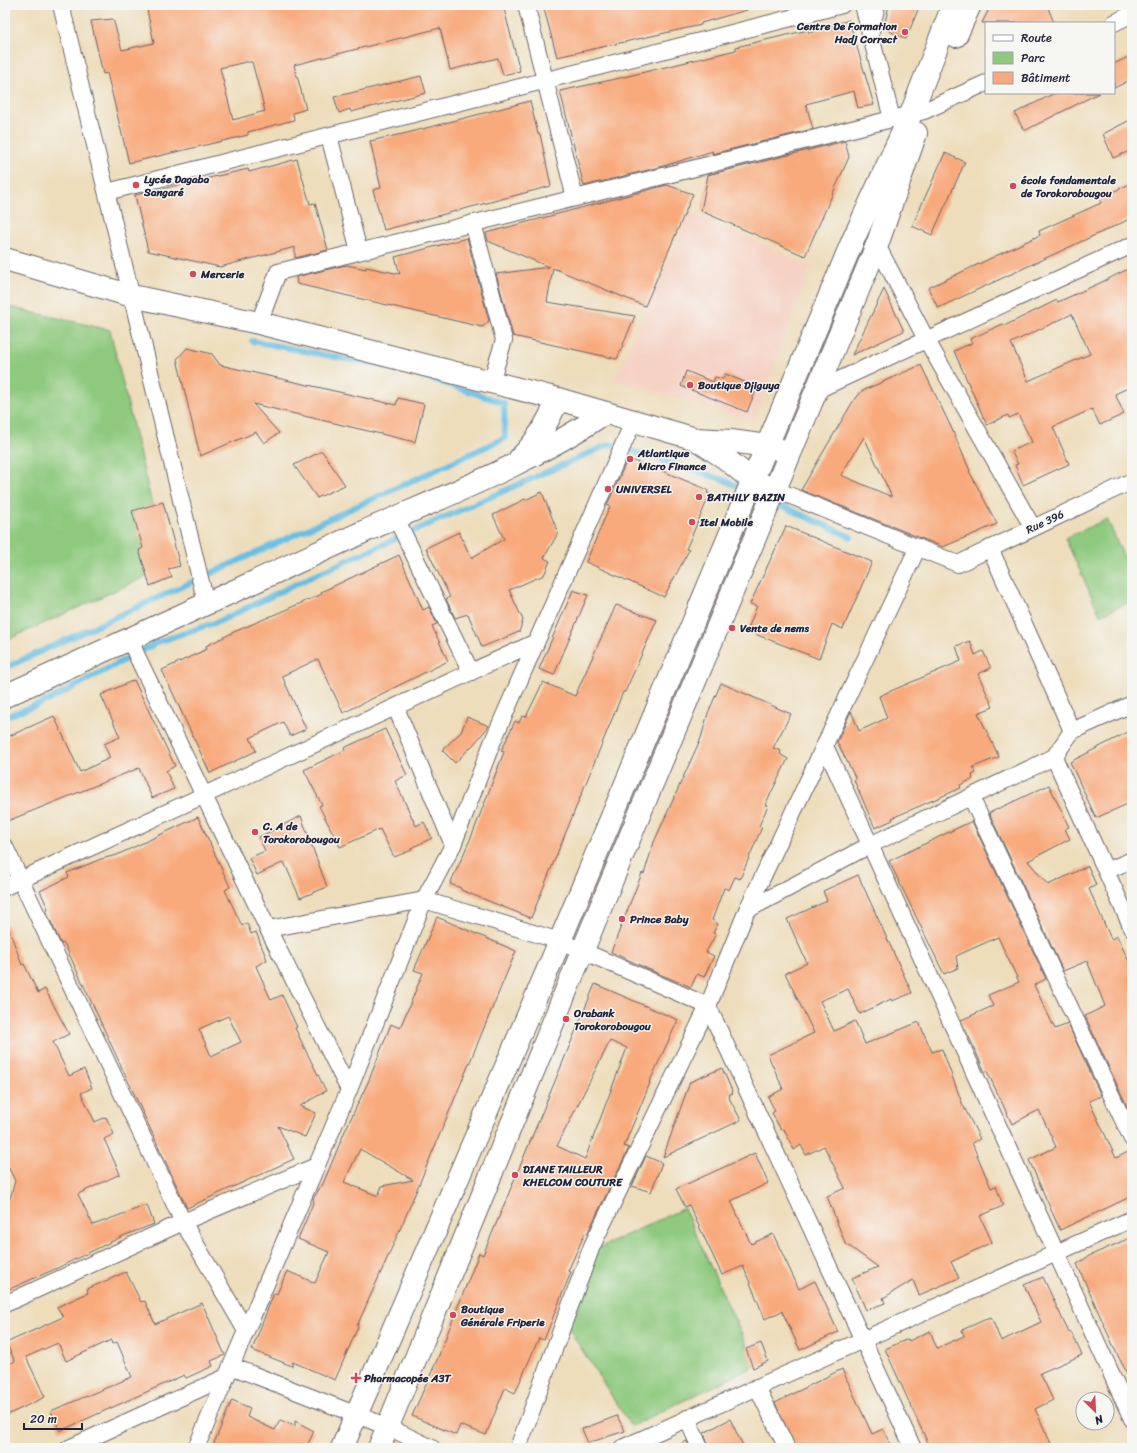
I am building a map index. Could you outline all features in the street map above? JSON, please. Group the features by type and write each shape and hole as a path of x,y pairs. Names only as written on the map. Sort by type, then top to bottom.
{"main road":[{"path":"342,1448 560,941 853,240 909,115 953,5"},
{"path":"379,1448 582,952 789,452 877,245 909,115 970,5"},
{"path":"5,259 132,296 259,323 558,399 696,439 768,446 789,452"},
{"path":"510,466 527,451 549,420 558,399"},
{"path":"5,696 206,603 510,466 574,434 605,413"},
{"path":"696,439 725,458 753,481 774,489"}],"street":[{"path":"61,5 206,603"},
{"path":"526,5 575,198"},
{"path":"107,192 842,5"},
{"path":"863,5 870,33 909,115"},
{"path":"870,33 877,5"},
{"path":"1115,22 1132,14"},
{"path":"259,323 278,272 909,115 985,82"},
{"path":"328,136 358,252"},
{"path":"473,223 504,340 491,382"},
{"path":"877,245 926,339 1033,528"},
{"path":"815,391 1132,245"},
{"path":"196,1448 349,1090 424,900 453,845 492,743 634,420"},
{"name":"Rue 396","path":"918,547 958,564 1132,481"},
{"path":"518,1448 592,1246 708,1006 747,910 918,547 774,489"},
{"path":"396,518 471,672"},
{"path":"990,548 1072,731"},
{"path":"130,638 136,654 268,929 349,1090"},
{"path":"5,887 396,708 536,642"},
{"path":"747,910 870,845 1054,757 1072,731 1132,704"},
{"path":"396,708 453,845"},
{"path":"825,746 1132,1419"},
{"path":"1054,757 1132,928"},
{"path":"971,797 1132,1140"},
{"path":"5,848 183,1222 246,1331"},
{"path":"1106,871 1132,860"},
{"path":"268,929 424,900 560,941 582,952 708,1006 913,1448"},
{"path":"5,1304 183,1222 316,1166"},
{"path":"622,1448 757,1386 1132,1219"},
{"path":"70,1448 229,1372 388,1427 432,1448"},
{"path":"757,1386 787,1448"},
{"path":"687,1418 700,1448"}],"shaded area":[{"path":"690,212 811,266 754,421 615,380"}],"green space":[{"path":"5,306 110,330 167,567 5,641"},
{"path":"1107,519 1132,575 1132,601 1100,615 1065,538"},
{"path":"684,1208 756,1366 631,1426 566,1325 595,1250"}],"building":[{"path":"146,5 503,5 520,71 503,75 498,58 450,70 440,28 294,65 306,109 293,113 294,120 248,132 248,135 129,163 107,73 103,74 91,21 113,19 122,50 154,43","holes":["252,62 265,111 233,120 220,68"]},
{"path":"543,5 746,5 747,10 701,23 701,25 557,57"},
{"path":"889,5 920,5 906,39 884,27"},
{"path":"991,5 1047,5 1054,22 985,22 982,23"},
{"path":"849,20 874,105 858,108 854,91 806,104 813,129 712,154 713,151 663,166 584,186 560,91 736,50 736,47 808,30 809,33"},
{"path":"1132,55 1132,79 1115,88 1115,64"},
{"path":"421,76 426,93 351,112 350,109 339,113 334,97"},
{"path":"1053,94 1097,94 1024,131 1015,113"},
{"path":"530,101 538,134 540,134 551,186 384,230 373,190 381,188 370,141 407,133"},
{"path":"1132,119 1132,150 1113,158 1103,134"},
{"path":"845,141 849,157 805,256 701,211 708,175"},
{"path":"945,153 965,162 932,235 912,226"},
{"path":"297,159 310,204 315,203 328,250 295,258 295,247 220,267 148,251 135,195 248,169 249,172"},
{"path":"1132,183 1132,218 938,308 928,288 1040,235 1039,231 1101,203 1099,198"},
{"path":"667,185 693,194 645,306 553,268 547,302 635,316 617,359 513,336 496,274 549,267 488,241 486,233"},
{"path":"467,238 489,321 482,327 297,284 296,277 346,265 366,269 366,267 400,274 395,257"},
{"path":"1132,267 1132,386 1115,394 1124,414 1100,425 1092,409 1053,427 1069,464 1023,485 1015,465 1018,464 1011,451 1032,442 1018,414 1009,418 1008,415 987,425 954,351 972,343 970,339 1003,324 1004,326 1057,300 1058,302","holes":["1072,314 1090,354 1028,381 1011,343"]},
{"path":"884,289 904,331 852,355"},
{"path":"187,348 212,354 220,365 396,405 398,398 424,404 415,442 253,404 279,433 264,443 256,432 200,456 177,359"},
{"path":"921,365 951,427 969,471 997,524 943,547 801,490 852,403 862,391","holes":["864,437 892,497 841,475"]},
{"path":"686,371 713,382 715,377 723,379 725,374 757,387 747,412 681,386"},
{"path":"322,451 345,485 317,498 294,465"},
{"path":"628,458 647,467 648,465 708,490 707,493 710,494 686,549 689,550 664,597 586,562 610,506 607,505"},
{"path":"542,492 558,533 544,558 550,561 544,575 509,590 523,620 519,632 482,647 468,614 455,618 446,599 450,597 426,548 459,532 471,558 504,539 493,515"},
{"path":"163,502 180,566 168,569 172,577 150,586 139,550 143,548 132,511"},
{"path":"786,526 872,562 843,629 832,624 819,659 747,631 757,606 750,604"},
{"path":"399,555 423,610 429,607 437,624 432,626 448,661 343,713 318,659 282,676 306,729 290,736 283,722 250,738 256,751 210,773 162,670 207,649 206,646 234,632 322,594 321,592"},
{"path":"573,590 588,595 554,675 539,669"},
{"path":"616,605 657,620 625,692 623,692 531,918 461,890 461,888 450,884 473,833 504,752 501,751 515,721 519,723 522,716 526,717 543,682 575,696"},
{"path":"970,641 975,655 983,651 991,668 978,674 993,707 978,713 999,757 973,767 976,773 972,775 973,779 960,785 961,788 892,818 893,820 875,828 854,780 856,779 837,742 851,711 859,731 887,718 879,696 961,661 956,646"},
{"path":"134,680 175,766 166,771 174,789 152,798 139,768 5,822 5,738 54,716 80,772 110,758 104,744 120,737 101,695"},
{"path":"721,683 791,714 773,748 781,751 780,754 788,759 765,805 768,806 759,826 762,827 740,879 735,877 729,890 724,888 712,920 718,924 713,933 716,934 706,952 714,956 704,977 697,974 691,987 611,952 642,873 644,874 654,842 701,738 708,713"},
{"path":"467,717 489,726 455,763 442,750 461,732"},
{"path":"385,729 407,775 395,781 416,826 424,822 432,838 411,848 412,850 394,857 380,829 340,847 319,806 322,805 304,770 345,750 344,748"},
{"path":"1132,730 1132,802 1096,818 1070,762"},
{"path":"1049,785 1069,827 1065,829 1070,839 1028,861 1048,885 1088,866 1096,885 1089,889 1111,939 1117,936 1132,968 1132,1117 1085,1016 1105,1006 1087,961 1063,971 989,813"},
{"path":"301,816 327,887 300,898 284,862 257,875 249,858 265,851 259,837"},
{"path":"198,817 230,887 225,890 242,926 247,923 251,934 256,932 267,960 256,966 271,1000 282,995 297,1027 295,1028 326,1091 300,1106 316,1113 305,1137 278,1126 294,1159 187,1208 64,943 61,944 46,911 48,910 47,906 40,891 69,877 67,873 101,859 117,855","holes":["228,1016 241,1042 211,1056 199,1029"]},
{"path":"972,821 1046,979 1034,985 1055,1029 1068,1024 1101,1096 1089,1101 1116,1158 1132,1150 1132,1196 1060,1230 1029,1160 1056,1147 1039,1110 1012,1124 987,1071 985,1072 961,1020 993,1006 988,995 1019,982 998,937 956,956 958,968 944,974 889,861"},
{"path":"858,875 912,993 892,1001 891,999 860,1014 848,989 820,1001 834,1031 855,1021 865,1044 919,1022 932,1052 942,1049 962,1103 980,1139 972,1143 991,1188 996,1186 1003,1206 980,1216 992,1242 951,1262 959,1278 919,1295 913,1280 883,1298 885,1303 866,1310 852,1278 878,1267 845,1243 827,1196 845,1188 824,1146 806,1155 801,1145 794,1150 784,1129 781,1130 772,1113 775,1111 768,1097 783,1089 768,1055 814,1033 785,973 807,963 787,919 827,901 823,891"},
{"path":"437,917 516,951 405,1218 357,1326 358,1327 335,1380 293,1362 292,1366 252,1350 274,1293 277,1294 287,1271 315,1283 329,1252 298,1239 314,1201 313,1199 322,1186 345,1131 369,1080 391,1024 400,1028 423,973 414,970","holes":["360,1149 413,1180 382,1186 378,1196 344,1182"]},
{"path":"5,924 7,924 22,965 24,964 38,993 45,989 69,1034 53,1042 69,1076 84,1069 92,1088 81,1093 95,1122 106,1117 114,1134 104,1139 120,1174 78,1194 93,1225 147,1205 154,1224 123,1236 53,1270 5,1291 5,1201 10,1199 15,1181 5,1160"},
{"path":"595,984 678,1020 649,1083 624,1146 629,1148 587,1234 585,1233 568,1271 571,1272 544,1340 539,1338 515,1393 505,1388 486,1435 460,1425 456,1435 412,1416 437,1360 479,1253 483,1255","holes":["610,1041 627,1048 585,1159 557,1146"]},
{"path":"722,1068 733,1093 729,1095 729,1098 741,1120 663,1157 690,1082"},
{"path":"755,1153 768,1183 731,1201 751,1244 773,1234 799,1289 815,1281 838,1332 800,1350 782,1311 765,1319 743,1266 722,1275 689,1205 685,1207 676,1189"},
{"path":"646,1156 662,1163 651,1192 632,1186"},
{"path":"1132,1237 1132,1383 1116,1352 1077,1264 1089,1256"},
{"path":"126,1272 141,1302 145,1301 155,1324 202,1303 225,1355 211,1361 213,1366 186,1378 184,1375 60,1431 51,1411 132,1377 117,1342 112,1344 111,1340 66,1361 58,1343 26,1357 45,1397 5,1416 5,1366 15,1361 6,1343 63,1317 57,1307 88,1293 87,1289"},
{"path":"1043,1277 1069,1333 1071,1332 1082,1355 1040,1373 1053,1400 1035,1409 1053,1448 930,1448 885,1349 908,1339 909,1341 930,1331 937,1348 964,1336 962,1330 991,1317 1001,1341 1041,1322 1024,1285"},
{"path":"761,1343 768,1361 753,1368 746,1349"},
{"path":"842,1369 872,1434 883,1429 892,1448 796,1448 775,1403"},
{"path":"232,1400 250,1408 247,1417 275,1430 280,1420 295,1426 295,1421 314,1431 306,1448 212,1448"},
{"path":"617,1416 625,1431 588,1443 582,1429"},
{"path":"730,1419 744,1448 709,1448 704,1433"},
{"path":"687,1441 690,1448 673,1448"}],"waterway":[{"path":"252,341 398,369"},
{"path":"5,668 505,438 504,403 413,373"},
{"path":"5,717 49,700 158,642 220,621 321,572 610,444 724,480 851,537"}],"place":[{"name":"Centre De Formation Hadj Correct","path":"905,32"},
{"name":"Lycée Dagaba Sangaré","path":"136,185"},
{"name":"école fondamentale de Torokorobougou","path":"1013,186"},
{"name":"Mercerie","path":"193,274"},
{"name":"Boutique Djiguya","path":"690,385"},
{"name":"Atlantique Micro Finance","path":"630,459"},
{"name":"UNIVERSEL","path":"608,489"},
{"name":"BATHILY BAZIN","path":"699,497"},
{"name":"Itel Mobile","path":"692,522"},
{"name":"Vente de nems","path":"732,628"},
{"name":"C. A de Torokorobougou","path":"255,832"},
{"name":"Prince Baby","path":"622,919"},
{"name":"Orabank Torokorobougou","path":"566,1019"},
{"name":"DIANE TAILLEUR KHELCOM COUTURE","path":"515,1175"},
{"name":"Boutique Générale Friperie","path":"453,1315"},
{"name":"Pharmacopée A3T","path":"356,1378"}]}
